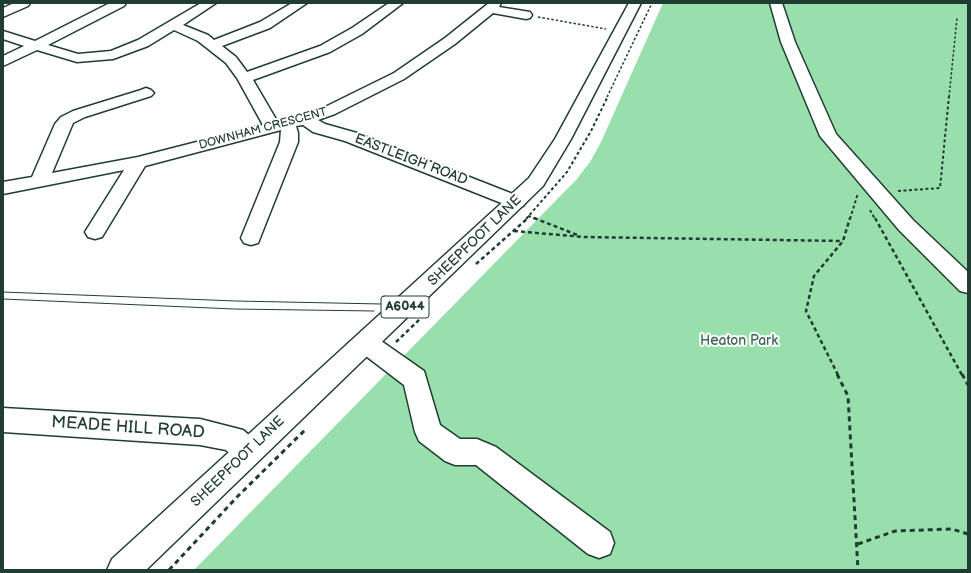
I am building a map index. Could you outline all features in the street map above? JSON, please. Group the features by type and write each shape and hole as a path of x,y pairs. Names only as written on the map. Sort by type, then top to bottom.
{"street":[{"path":"3,12 24,3"},
{"path":"3,62 120,3"},
{"path":"3,35 34,46 77,58 113,55 143,43 210,3"},
{"path":"214,45 265,25 301,3"},
{"path":"244,78 325,49 356,31 397,3"},
{"name":"SHEEPFOOT LANE","path":"123,570 513,205 546,169 635,3"},
{"path":"776,3 788,42 828,136 869,198 906,225 968,285"},
{"path":"493,6 526,15"},
{"name":"DOWNHAM CRESCENT","path":"3,188 138,162 305,119 353,101 398,76 450,41 493,6"},
{"path":"173,25 203,38 214,45 231,60 280,126 290,133 289,142 251,238"},
{"path":"39,182 63,124 67,120 80,114 146,93"},
{"name":"EASTLEIGH ROAD","path":"305,119 319,128 351,137 410,158 513,205"},
{"path":"95,232 138,162"},
{"path":"366,343 415,379 429,432 455,452 477,452 486,456 599,543"},
{"name":"MEADE HILL ROAD","path":"3,420 200,432 233,439 248,452"}],"path":[{"path":"526,15 620,32"},
{"path":"869,198 940,188 958,18"},
{"path":"858,570 858,544 848,396 806,311 814,276 843,241 859,191 869,198 968,385"},
{"path":"513,205 584,237"},
{"path":"514,231 584,237 843,241"},
{"path":"858,544 896,531 952,529 968,534"}],"green space":[{"name":"Heaton Park","path":"663,3 968,3 968,570 194,570 576,180 590,162 601,142"}],"tram line":[{"path":"3,292 236,301 381,304"},
{"path":"3,299 234,309 374,311"}]}
